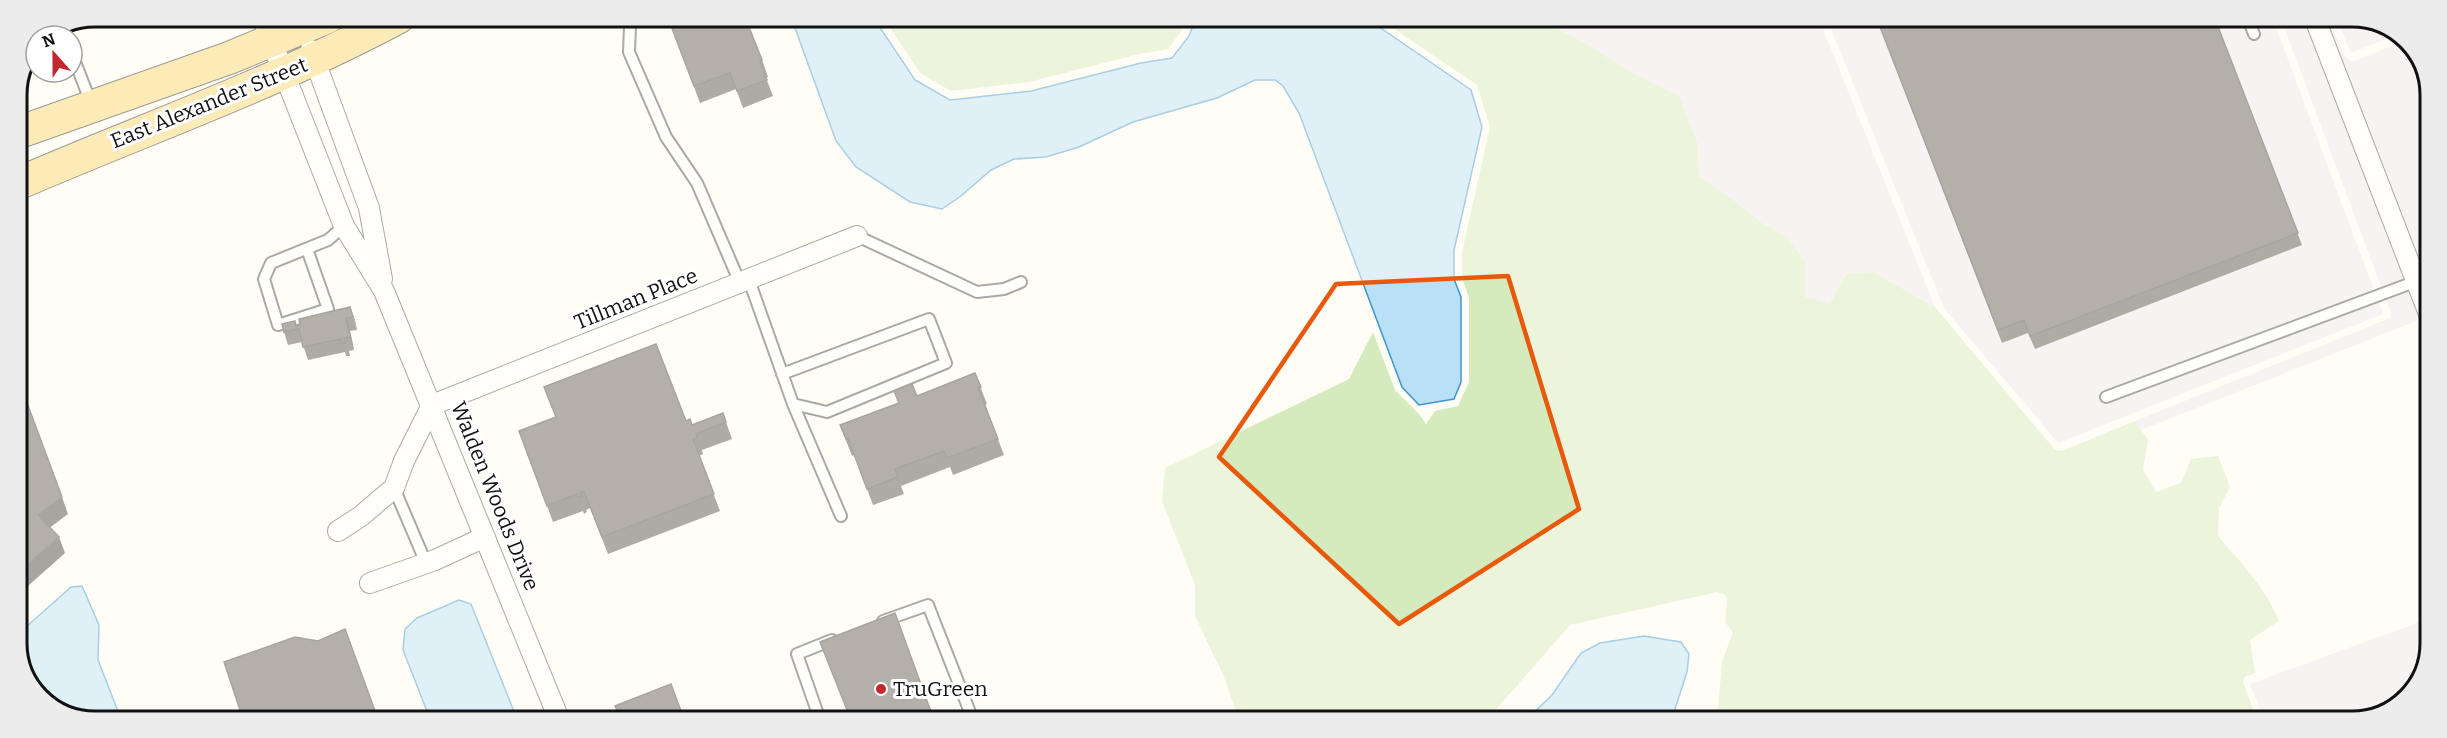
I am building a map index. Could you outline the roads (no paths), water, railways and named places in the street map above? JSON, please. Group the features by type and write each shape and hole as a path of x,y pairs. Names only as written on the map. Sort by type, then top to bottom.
{"main road":[{"name":"East Alexander Street","path":"27,179 284,73 379,27"},
{"name":"East Alexander Street","path":"27,129 92,106 267,29"},
{"path":"92,106 105,146"}],"street":[{"name":"Walden Woods Drive","path":"312,27 314,59 369,208 384,291"},
{"path":"2318,27 2420,289"},
{"name":"Walden Woods Drive","path":"267,29 344,226 384,291 556,711"},
{"name":"Tillman Place","path":"432,405 857,236"},
{"path":"338,531 361,516 394,488 404,460 432,405"},
{"path":"370,583 426,563 485,537"}],"lane":[{"path":"630,27 629,52 666,137 697,183 745,282 793,404 841,516"},
{"path":"2251,27 2254,34"},
{"path":"84,84 92,106"},
{"path":"307,249 328,309 278,325 264,279 271,263 328,240 344,226"},
{"path":"857,236 977,292 1004,289 1021,282"},
{"path":"2106,397 2417,281"},
{"path":"782,374 929,319 946,363 827,412 793,404"},
{"path":"394,488 426,563"},
{"path":"873,625 928,605 969,711"},
{"path":"817,711 797,654 840,638"}],"water":[{"path":"795,27 880,27 915,80 950,100 1031,91 1141,63 1172,58 1189,36 1192,27 1379,27 1471,90 1482,127 1454,250 1454,279 1461,297 1461,382 1454,399 1419,405 1402,387 1299,113 1283,86 1275,80 1255,80 1217,98 1133,122 1079,147 1046,157 1014,159 991,170 942,209 910,202 856,167 836,141"},
{"path":"82,586 99,625 98,660 118,711 78,709 65,704 47,691 36,677 31,665 27,647 27,626 71,587"},
{"path":"459,600 471,604 514,711 427,711 403,650 405,629 417,618"},
{"path":"1644,636 1681,642 1689,654 1687,672 1674,711 1535,711 1552,695 1581,653 1600,643"}],"place":[{"name":"TruGreen","path":"881,689"}]}
